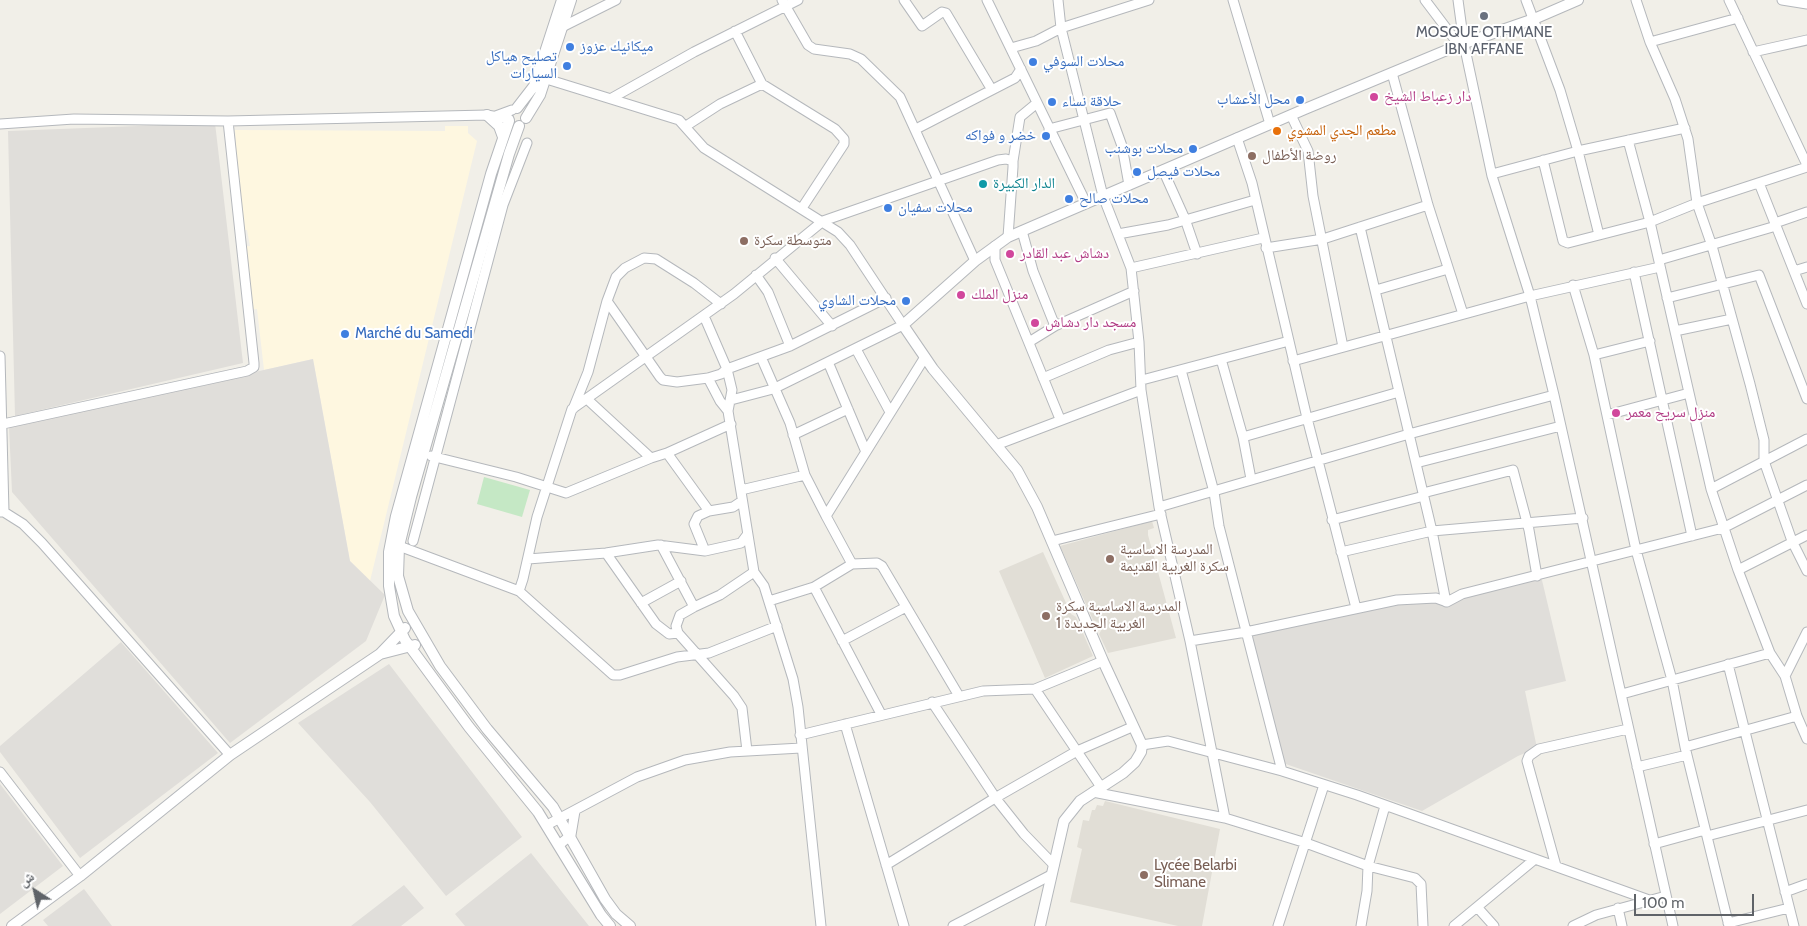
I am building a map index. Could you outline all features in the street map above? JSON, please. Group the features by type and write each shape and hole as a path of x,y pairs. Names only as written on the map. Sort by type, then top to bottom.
{"street":[{"path":"541,77 562,0"},
{"path":"413,542 435,457 458,332 486,218 503,137 541,77 571,0"},
{"path":"562,27 616,0"},
{"path":"612,98 784,3 798,0"},
{"path":"904,0 919,25 926,24 942,12 946,13 992,90"},
{"path":"987,0 1086,203"},
{"path":"1058,0 1060,28 1103,196 1130,268 1139,342 1141,385 1160,510 1214,754 1225,818"},
{"path":"1011,48 1036,41 1060,28 1149,0"},
{"path":"1233,0 1270,124"},
{"path":"1425,0 1461,45"},
{"path":"1458,0 1461,45 1492,174 1530,296 1554,395 1673,926"},
{"path":"1526,0 1552,66 1578,151 1599,235"},
{"path":"1636,0 1650,42 1675,99 1685,128 1697,203 1732,319 1764,440 1764,460 1793,543 1807,571"},
{"path":"1542,160 1563,241 1568,243 1650,222 1697,203 1807,166 1729,0"},
{"path":"1782,0 1807,4"},
{"path":"731,400 773,389 903,325 975,261 1008,237 1270,124 1461,45 1534,20 1572,1"},
{"path":"784,3 808,45 814,49 850,54 866,63 900,97 975,261"},
{"path":"1650,42 1738,18"},
{"path":"735,31 762,84 835,129 844,139 844,144 802,208"},
{"path":"1753,52 1807,40"},
{"path":"916,129 1014,78 1021,69"},
{"path":"1392,73 1428,205 1463,314"},
{"path":"541,77 667,115 686,126 704,148 823,221 850,245 925,358 1017,470 1037,506 1103,661 1142,745 1141,752 1135,762 1123,773 1070,810 1064,821 1040,926"},
{"path":"686,126 720,104 762,84"},
{"path":"1008,237 1013,160 1020,117 1037,103"},
{"path":"1049,129 1110,113 1122,146 1129,185"},
{"path":"1292,115 1308,151 1313,196 1344,347"},
{"path":"490,116 499,126 503,137"},
{"path":"0,124 74,119 228,121 515,117"},
{"path":"486,218 499,204 515,117"},
{"path":"2,424 247,371 254,367 228,121"},
{"path":"1492,174 1578,151 1685,128"},
{"path":"1237,138 1255,200 1332,520 1356,608"},
{"path":"1628,140 1660,264 1666,298 1711,489 1738,570 1770,653 1785,676 1797,716 1807,739"},
{"path":"527,143 499,204 458,332 431,387 391,536 388,567 390,586 394,616 410,648 469,727 547,825 610,926"},
{"path":"572,409 588,400 721,304 775,258 823,221 998,160 1013,160"},
{"path":"1163,170 1185,219 1197,254"},
{"path":"1760,183 1807,304"},
{"path":"1118,234 1185,219 1255,200"},
{"path":"1266,248 1323,239 1428,205"},
{"path":"1294,361 1530,296 1634,272 1807,212"},
{"path":"1360,227 1424,494 1446,602"},
{"path":"1022,231 1033,271 1055,326"},
{"path":"1130,268 1263,238"},
{"path":"995,246 994,260 1060,419"},
{"path":"519,591 546,486 572,409 588,372 607,301 620,272 644,258 656,259 669,266 721,304"},
{"path":"775,258 832,326"},
{"path":"1794,271 1807,267"},
{"path":"1376,290 1448,269"},
{"path":"1634,272 1692,536"},
{"path":"756,275 768,292 790,346"},
{"path":"1666,298 1761,276 1807,399"},
{"path":"1573,285 1594,354 1636,550 1672,680 1686,751 1729,924 1789,908"},
{"path":"1029,342 1055,326 1134,292"},
{"path":"607,301 663,380 708,378 721,374 727,369 790,346 886,298"},
{"path":"704,316 727,369 732,390 728,411"},
{"path":"1675,331 1732,319"},
{"path":"996,445 1181,370 1289,341"},
{"path":"1043,378 1109,350 1139,342"},
{"path":"1594,354 1650,342"},
{"path":"856,349 890,412"},
{"path":"0,356 2,512 23,524 42,542 230,756"},
{"path":"761,357 773,389 790,423 805,475 852,564"},
{"path":"826,516 925,358"},
{"path":"1221,359 1243,438 1251,480"},
{"path":"828,362 866,452"},
{"path":"1181,370 1214,492 1219,526 1282,771"},
{"path":"708,378 720,401 728,411 754,572 764,586 793,679 821,926"},
{"path":"431,387 447,392"},
{"path":"447,392 423,454 399,546 398,576 405,603 424,640 487,729 559,816 605,899 616,914 630,926"},
{"path":"1243,438 1399,392"},
{"path":"1607,415 1689,393"},
{"path":"1052,541 1160,510 1318,460 1554,395"},
{"path":"588,400 651,458"},
{"path":"793,436 848,409"},
{"path":"423,454 570,493 731,424"},
{"path":"1416,463 1561,426"},
{"path":"1711,489 1807,439"},
{"path":"667,453 709,512"},
{"path":"1332,520 1512,470 1516,476 1528,523 1537,576"},
{"path":"741,490 805,475"},
{"path":"1190,641 1246,632 1405,599 1436,598 1446,602 1462,594 1723,528 1807,485"},
{"path":"705,552 694,524 698,516 733,507 742,501"},
{"path":"1341,552 1432,530 1583,518"},
{"path":"528,560 606,553 661,545 705,552 741,543 747,535"},
{"path":"1738,570 1807,535"},
{"path":"661,545 694,607"},
{"path":"399,546 519,591 613,675 620,676 677,657 696,655 730,646 777,626"},
{"path":"606,553 662,630 670,634 678,634"},
{"path":"769,601 814,587 852,564 877,563 882,566 959,696"},
{"path":"748,751 742,708 734,696 678,634 676,626 680,615 720,595 754,572"},
{"path":"641,603 681,581"},
{"path":"814,587 881,714"},
{"path":"842,641 906,607"},
{"path":"12,926 80,876 230,756 380,654 400,631 414,623"},
{"path":"1785,676 1807,632"},
{"path":"380,654 410,648 424,640"},
{"path":"1622,694 1770,653"},
{"path":"800,735 983,691 1035,689 1103,661"},
{"path":"1728,664 1794,926"},
{"path":"1035,689 1077,751 1097,790"},
{"path":"932,702 995,798 1053,870"},
{"path":"1637,767 1745,730 1797,716"},
{"path":"845,724 904,926"},
{"path":"886,865 995,798 1077,751 1132,727"},
{"path":"1556,866 1527,760 1529,756 1539,749 1628,729"},
{"path":"1142,745 1168,741 1282,771 1649,900"},
{"path":"547,825 559,816 575,811 637,777 685,760 748,751 801,748"},
{"path":"0,772 80,876"},
{"path":"1278,926 1324,785"},
{"path":"1097,790 1225,818 1306,843 1368,866 1415,878 1420,882 1423,926"},
{"path":"1361,926 1367,892 1368,866 1385,806"},
{"path":"1654,844 1807,810"},
{"path":"559,845 571,835 575,811"},
{"path":"1454,926 1534,858"},
{"path":"953,926 1053,870"},
{"path":"1785,892 1807,884"},
{"path":"1573,926 1596,915 1666,896"},
{"path":"1477,907 1494,926"},
{"path":"1618,908 1622,926"}],"shaded area":[{"path":"215,123 243,363 15,416 8,131"},
{"name":"Marché du Samedi","path":"445,126 468,126 468,133 477,141 370,581 350,561 313,359 264,370 257,309 250,310 242,247 250,246 247,230 241,230 230,144 236,143 235,130 445,131"},
{"path":"313,359 350,561 385,595 366,641 230,743 12,492 9,427"},
{"path":"1152,521 1154,528 1148,530 1148,535 1176,638 1108,653 1099,634 1102,629 1098,622 1093,620 1060,546"},
{"name":"المدرسة الاساسية سكرة الغربية الجديدة 1","path":"1043,552 1071,614 1076,617 1093,656 1045,678 999,571"},
{"path":"1541,576 1566,681 1525,691 1537,748 1518,756 1422,811 1280,762 1249,633 1354,610 1439,599"},
{"path":"121,642 218,753 80,858 0,752 0,746"},
{"path":"389,664 522,837 446,896 370,802 298,723"},
{"path":"0,784 63,866 0,914"},
{"name":"Lycée Belarbi Slimane","path":"1105,801 1220,829 1202,926 1178,926 1070,902 1082,849 1077,847 1083,820 1089,821 1092,810 1095,810 1097,805 1103,806"},
{"path":"531,853 589,926 465,926 455,914"},
{"path":"404,885 424,908 401,926 351,926"},
{"path":"84,889 112,926 48,926 43,920"}],"green space":[{"path":"484,477 530,490 522,517 477,504"}],"place":[{"name":"MOSQUE OTHMANE IBN AFFANE","path":"1484,16"},
{"name":"ميكانيك عزوز","path":"570,47"},
{"name":"محلات السوفي","path":"1033,62"},
{"name":"تصليح هياكل السيارات","path":"567,66"},
{"name":"دار زعباط الشيخ","path":"1374,97"},
{"name":"محل الأعشاب","path":"1300,100"},
{"name":"حلاقة نساء","path":"1052,102"},
{"name":"مطعم الجدي المشوي","path":"1277,131"},
{"name":"خضر و فواكه","path":"1046,136"},
{"name":"محلات بوشنب","path":"1193,149"},
{"name":"روضة الأطفال","path":"1252,156"},
{"name":"محلات فيصل","path":"1137,172"},
{"name":"الدار الكبيرة","path":"983,184"},
{"name":"محلات صالح","path":"1069,199"},
{"name":"محلات سفيان","path":"888,208"},
{"name":"متوسطة سكرة","path":"744,241"},
{"name":"دشاش عبد القادر","path":"1010,254"},
{"name":"منزل الملك","path":"961,295"},
{"name":"محلات الشاوي","path":"906,301"},
{"name":"مسجد دار دشاش","path":"1035,323"},
{"name":"Marché du Samedi","path":"345,334"},
{"name":"منزل سريح معمر","path":"1616,413"},
{"name":"المدرسة الاساسية سكرة الغربية القديمة","path":"1110,559"},
{"name":"المدرسة الاساسية سكرة الغربية الجديدة 1","path":"1046,616"},
{"name":"Lycée Belarbi Slimane","path":"1144,875"}]}
